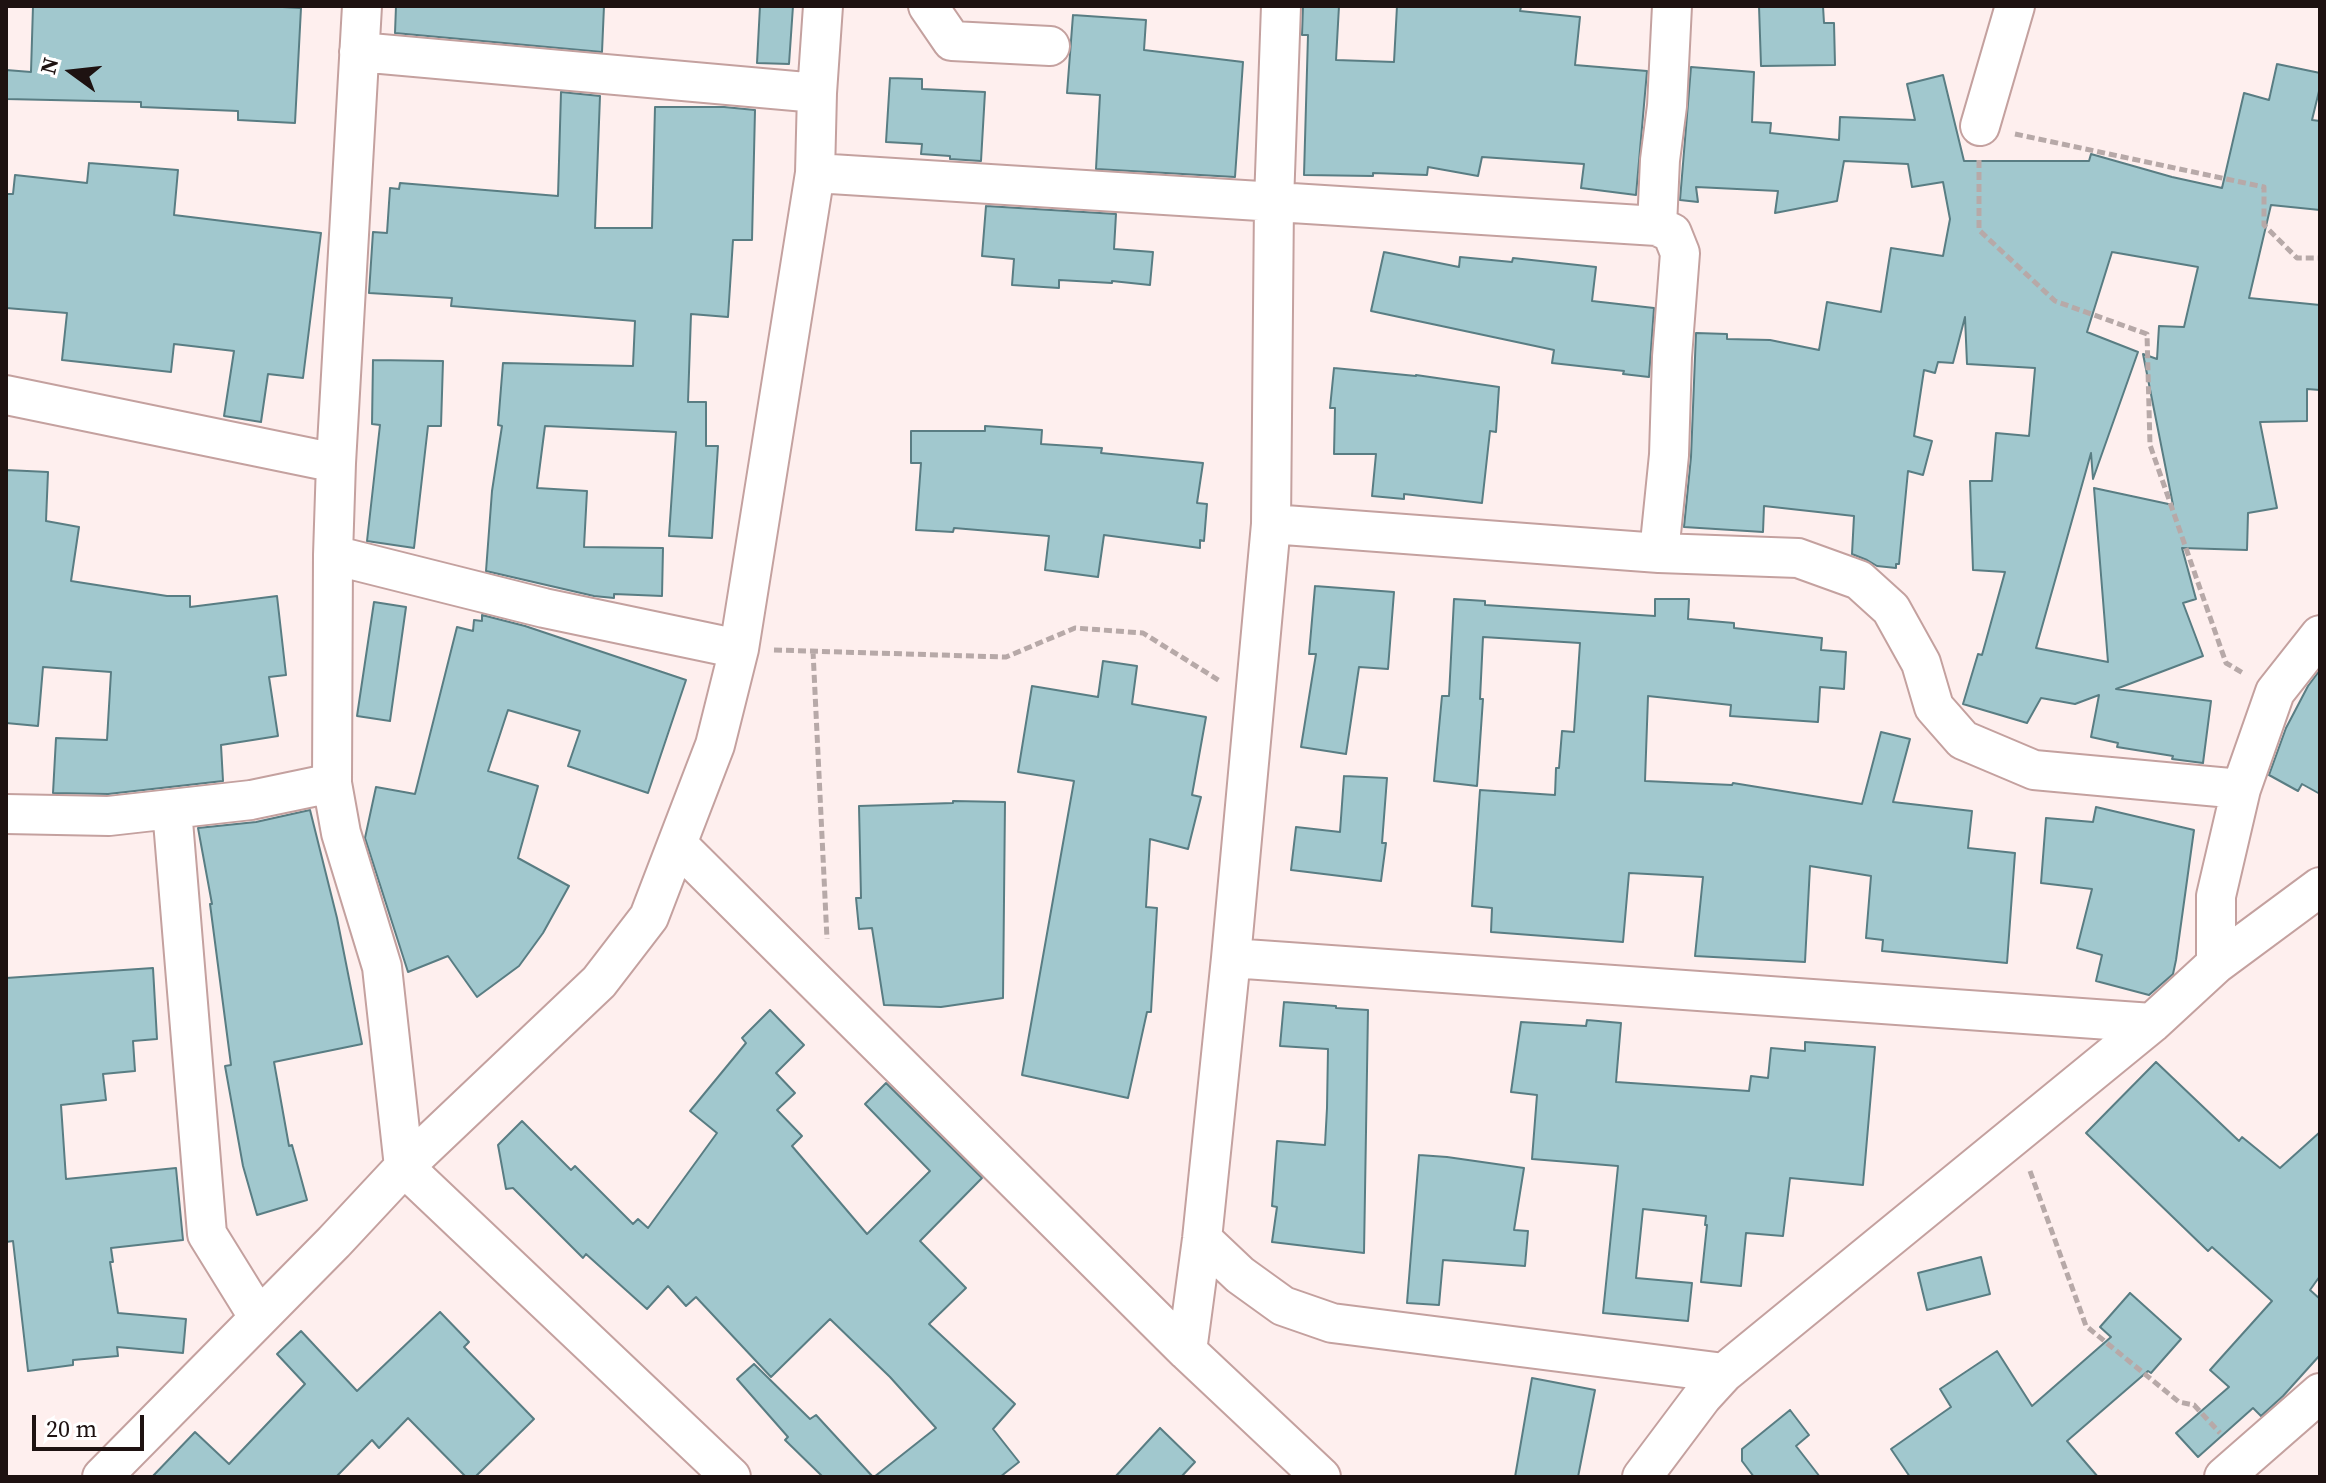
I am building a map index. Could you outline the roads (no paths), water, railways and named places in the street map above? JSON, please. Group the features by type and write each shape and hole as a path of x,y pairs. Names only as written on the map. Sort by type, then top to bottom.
{"street":[{"path":"362,6 336,463 332,783 341,833 382,967 404,1167 731,1477"},
{"path":"102,1477 404,1167 599,982 649,917 715,745 739,649 815,173 823,6"},
{"path":"928,6 952,41 1050,46"},
{"path":"1187,1351 1202,1239 1231,958 1271,524 1274,202 1281,6"},
{"path":"1657,226 1672,6"},
{"path":"1980,126 2015,6"},
{"path":"359,52 817,93"},
{"path":"815,173 1657,226 1672,233 1680,253 1669,455 1659,553"},
{"path":"6,395 336,463"},
{"path":"1271,524 1659,553 1798,558 1859,580 1891,609 1921,663 1934,707 1963,740 2034,770 2241,789"},
{"path":"333,555 544,608 739,649"},
{"path":"2216,964 2216,896 2241,789 2275,692 2320,635"},
{"path":"6,814 109,816 251,800 332,783"},
{"path":"172,809 207,1234 259,1318"},
{"path":"677,844 1187,1351 1321,1477"},
{"path":"1642,1477 1702,1397 1724,1373 2152,1023 2216,964 2320,887"},
{"path":"1231,958 2152,1023"},
{"path":"1202,1239 1240,1275 1283,1306 1332,1323 1724,1373"},
{"path":"2234,1468 2320,1393"}]}
